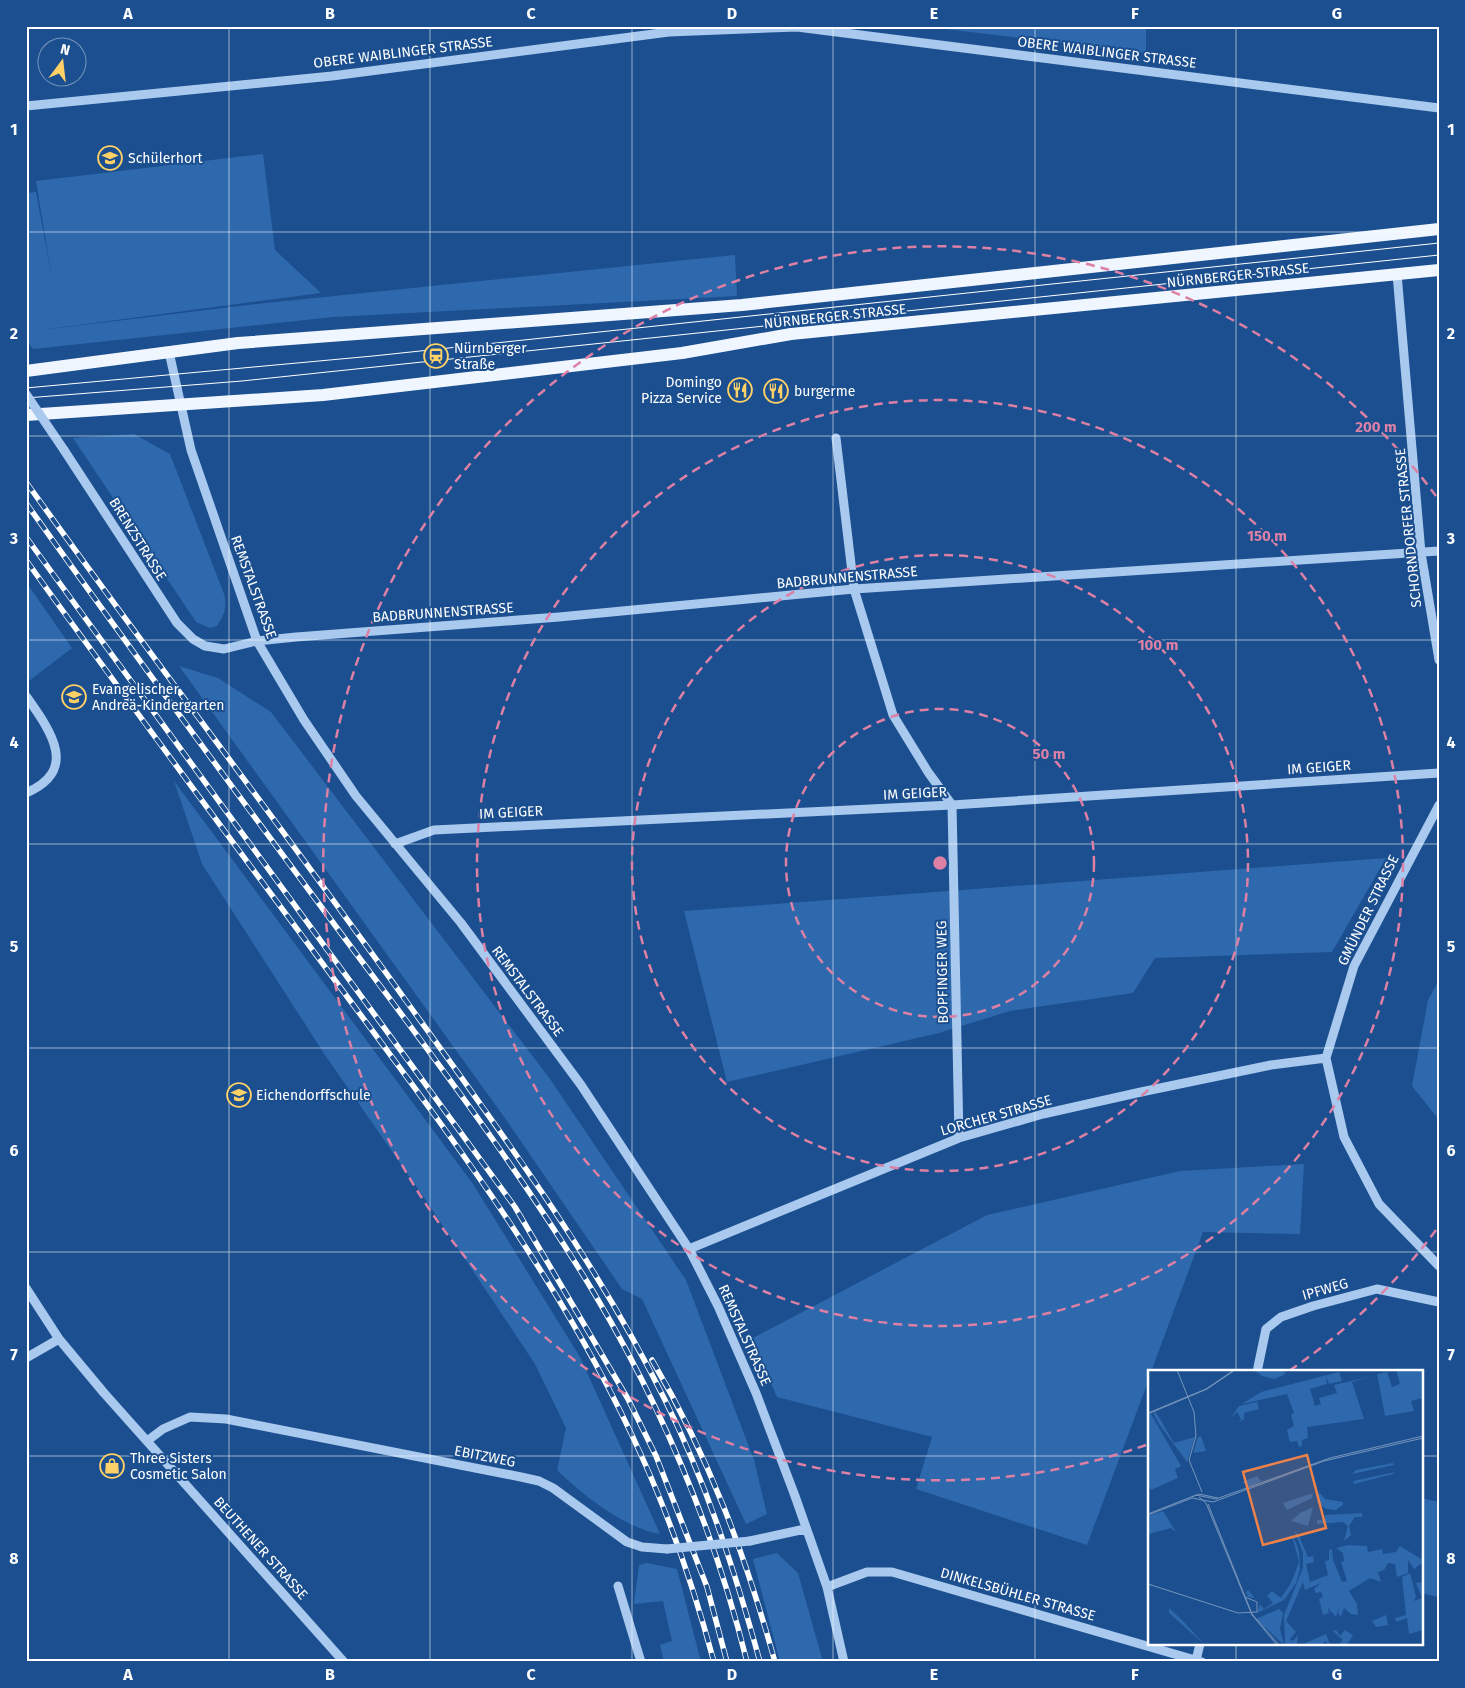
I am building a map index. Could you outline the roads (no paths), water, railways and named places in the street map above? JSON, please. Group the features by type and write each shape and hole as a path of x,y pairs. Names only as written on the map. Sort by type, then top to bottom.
{"main road":[{"name":"NÜRNBERGER STRASSE","path":"26,371 318,335 742,305 1439,229"},
{"name":"NÜRNBERGER STRASSE","path":"26,415 323,395 682,353 791,334 1439,270"}],"street":[{"name":"OBERE WAIBLINGER STRASSE","path":"26,106 332,76 668,29 797,27 1439,108"},
{"name":"SCHORNDORFER STRASSE","path":"1396,274 1421,553 1439,660"},
{"name":"REMSTALSTRASSE","path":"169,352 192,450 257,641 315,735 356,796 461,923 581,1085 689,1249 718,1306 756,1393 827,1587 844,1662"},
{"name":"BRENZSTRASSE","path":"26,394 177,623 192,639 205,646 224,649 257,641"},
{"path":"836,438 854,589 893,715 928,772 952,805"},
{"name":"BADBRUNNENSTRASSE","path":"257,641 560,618 854,589 1439,551"},
{"path":"26,696 51,736 56,761 54,772 49,781 26,793"},
{"name":"IM GEIGER","path":"395,844 434,830 952,805 1439,773"},
{"name":"BOPFINGER WEG","path":"952,805 959,1138"},
{"name":"GMÜNDER STRASSE","path":"1439,805 1354,966 1326,1058 1344,1137 1380,1204 1439,1266"},
{"name":"LORCHER STRASSE","path":"689,1249 959,1138 1043,1114 1141,1092 1270,1065 1326,1058"},
{"name":"BEUTHENER STRASSE","path":"26,1288 59,1339 344,1662"},
{"name":"IPFWEG","path":"1257,1370 1266,1329 1281,1317 1377,1288 1439,1302"},
{"path":"26,1358 59,1339"},
{"name":"EBITZWEG","path":"147,1441 163,1429 190,1417 226,1419 521,1477 539,1481 553,1488 627,1542 642,1547 667,1549 750,1542 805,1529"},
{"name":"DINKELSBÜHLER STRASSE","path":"827,1587 867,1572 892,1572 1199,1661"},
{"path":"618,1586 641,1662"},
{"path":"1199,1661 1200,1646"}],"tram line":[{"path":"26,388 373,356 1439,243"},
{"path":"26,398 242,381 1439,255"}],"railway":[{"path":"26,482 439,1046 575,1243 636,1345 679,1430 718,1527 760,1662"},
{"path":"26,503 221,772 406,1020 535,1200 565,1246 619,1336 664,1426 684,1472 719,1566 747,1662"},
{"path":"26,537 515,1207 628,1399 656,1456 707,1587 727,1662"},
{"path":"26,560 421,1097 503,1212 541,1271 578,1332 611,1393 642,1457 682,1558 714,1662"},
{"path":"652,1360 691,1433 724,1507 751,1583 775,1662"}],"place":[{"name":"Schülerhort","path":"110,158"},
{"name":"Nürnberger Straße","path":"436,356"},
{"name":"Domingo Pizza Service","path":"740,390"},
{"name":"burgerme","path":"776,391"},
{"name":"Evangelischer Andreä-Kindergarten","path":"74,697"},
{"name":"Eichendorffschule","path":"239,1095"},
{"name":"Three Sisters Cosmetic Salon","path":"112,1466"}]}
